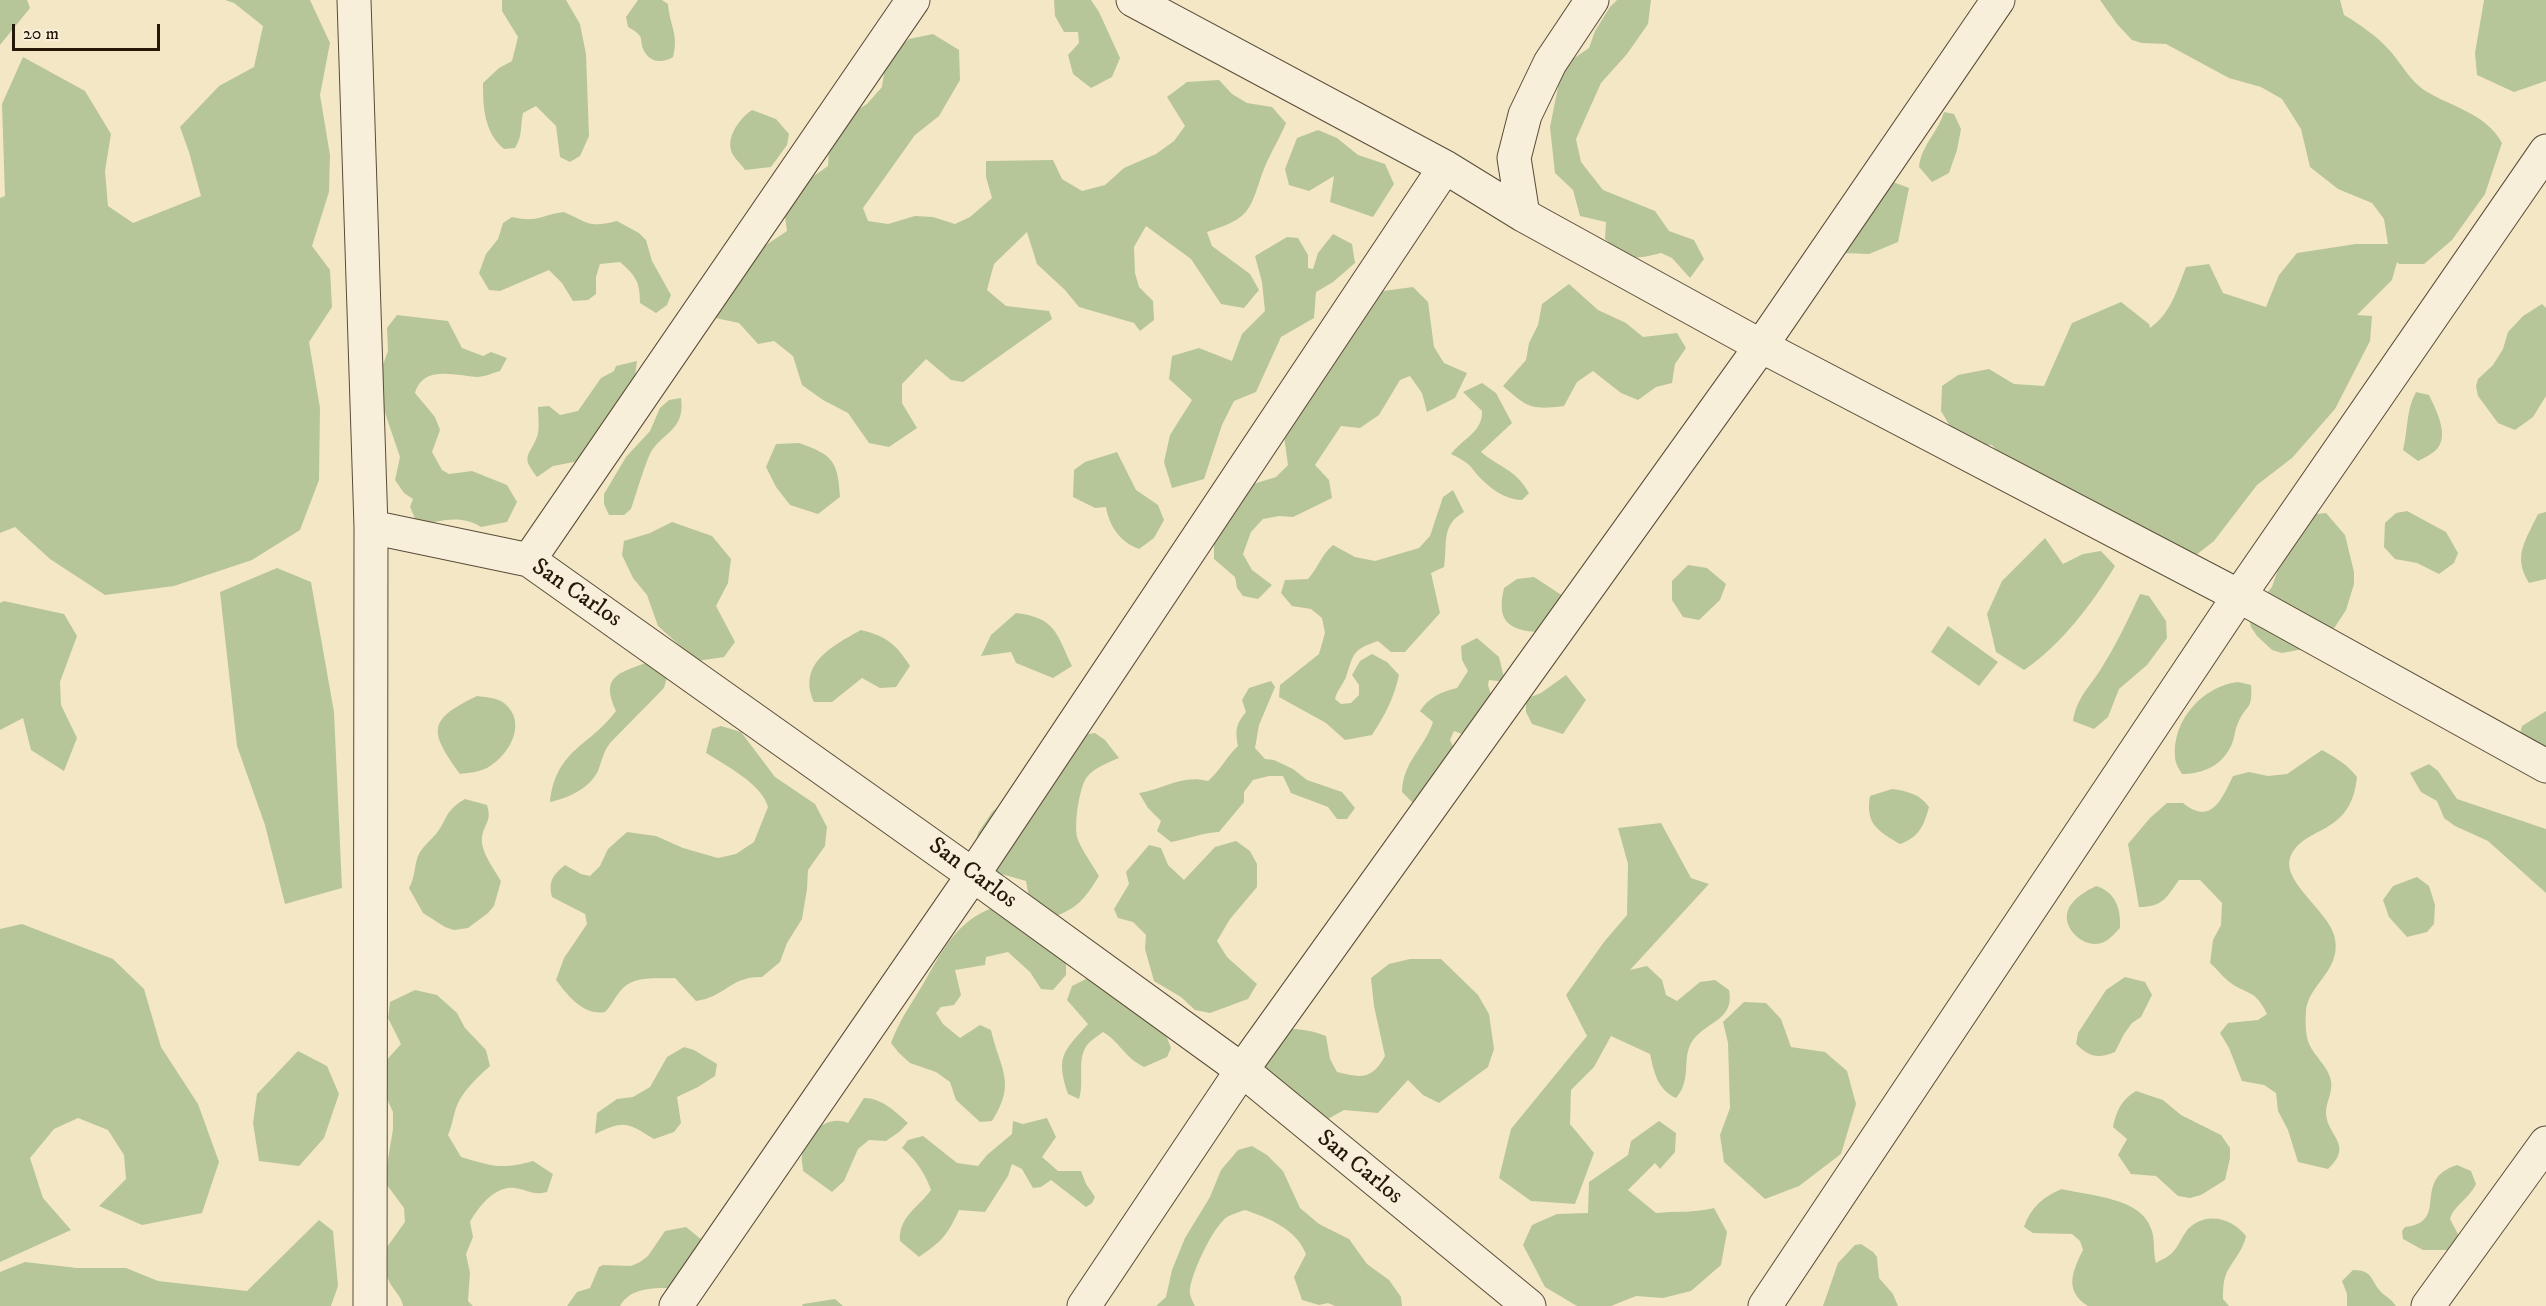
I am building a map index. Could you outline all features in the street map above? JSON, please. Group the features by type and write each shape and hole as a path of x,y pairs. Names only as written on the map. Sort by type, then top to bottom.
{"street":[{"path":"354,0 371,526 370,1306"},
{"path":"529,560 913,0"},
{"path":"1133,0 1445,167 1523,215 1761,346 2239,596 2546,766"},
{"path":"1523,215 1514,158 1525,114 1550,63 1592,0"},
{"path":"1084,1306 1242,1070 1761,346 1998,0"},
{"path":"1765,1306 2239,596 2546,151"},
{"path":"676,1306 973,875 1445,167"},
{"name":"San Carlos","path":"371,526 529,560 973,875 1242,1070 1529,1306"},
{"path":"2428,1306 2546,1143"}],"green space":[{"path":"0,0 27,0 30,8 0,45"},
{"path":"225,0 310,0 330,43 320,95 330,155 329,192 312,246 330,270 332,307 309,342 320,408 319,480 300,530 252,560 174,586 105,595 50,559 15,527 0,533 0,198 5,196 2,104 23,57 85,91 111,134 105,171 108,206 133,223 201,196 180,127 219,86 254,67 263,26 234,3"},
{"path":"502,0 566,0 580,24 586,54 589,136 580,156 570,162 560,157 556,126 536,106 523,113 520,135 515,148 504,149 492,135 484,110 483,83 499,68 512,61 518,37 502,11"},
{"path":"638,0 662,0 668,4 675,36 673,57 661,61 650,58 643,49 640,36 628,27 626,17"},
{"path":"1054,0 1091,0 1120,58 1112,77 1091,88 1073,74 1068,55 1079,43 1078,32 1064,32 1055,16"},
{"path":"1617,0 1651,0 1648,24 1627,54 1601,83 1576,139 1581,162 1603,190 1655,211 1669,231 1694,240 1704,259 1690,278 1672,258 1661,253 1636,257 1619,251 1605,239 1606,222 1580,216 1573,190 1555,173 1550,127 1560,77 1570,61 1589,48 1595,31"},
{"path":"2100,0 2340,0 2344,15 2381,41 2419,86 2487,124 2502,143 2485,194 2452,240 2424,264 2399,264 2397,262 2392,280 2357,315 2372,316 2370,341 2335,409 2292,458 2257,485 2214,541 2182,566 2034,492 1992,445 1960,443 1941,411 1942,386 1958,375 1989,369 2014,384 2044,386 2072,323 2121,302 2149,324 2150,328 2168,308 2186,267 2209,264 2223,293 2266,307 2279,275 2297,253 2356,244 2388,244 2384,219 2372,203 2338,189 2310,167 2301,129 2282,99 2261,87 2229,78 2166,44 2142,43 2132,40"},
{"path":"2484,0 2546,0 2546,81 2514,92 2477,75 2475,53"},
{"path":"933,34 959,50 960,80 939,116 915,135 863,208 868,221 888,224 915,216 933,217 955,224 970,217 992,198 986,177 986,161 1053,160 1062,179 1082,191 1105,185 1124,168 1156,154 1174,141 1185,126 1167,97 1187,82 1219,80 1232,94 1247,103 1272,107 1286,123 1264,168 1250,206 1231,223 1207,232 1212,246 1250,274 1259,290 1244,308 1221,304 1191,259 1146,226 1134,247 1135,273 1139,287 1153,301 1154,320 1140,331 1134,323 1079,307 1065,290 1037,264 1027,232 994,264 987,290 1006,306 1049,311 1052,319 963,382 951,380 926,359 902,384 902,403 917,428 889,447 869,443 848,413 823,400 802,385 793,356 774,341 758,344 739,323 706,316 751,255 787,231 784,209 801,185 828,166 829,146 851,114 867,104 882,87 886,60 909,39"},
{"path":"752,110 776,119 789,134 787,145 771,167 745,170 733,155 730,142 738,124"},
{"path":"1944,112 1954,114 1961,129 1949,173 1932,182 1919,167 1920,159"},
{"path":"1318,130 1337,138 1358,155 1385,164 1394,184 1373,217 1330,202 1334,176 1309,191 1289,185 1285,169 1297,138"},
{"path":"1867,172 1909,188 1898,242 1869,254 1842,253"},
{"path":"564,212 584,222 594,224 617,221 639,233 646,240 652,261 671,295 667,305 656,313 640,303 636,280 620,262 600,264 596,277 596,294 588,300 573,301 562,283 549,270 500,291 489,290 479,273 486,254 498,239 503,223 512,217 534,219"},
{"path":"1333,234 1352,244 1355,263 1333,282 1316,292 1314,318 1281,337 1256,392 1234,401 1222,425 1204,479 1172,488 1164,462 1170,435 1192,400 1169,379 1172,356 1199,348 1232,361 1242,334 1265,311 1262,282 1255,256 1287,237 1298,238 1308,255 1308,268 1313,269 1318,253"},
{"path":"1569,284 1598,310 1626,323 1643,337 1677,333 1686,348 1675,364 1672,383 1656,387 1638,400 1621,393 1593,371 1577,382 1564,406 1544,408 1530,406 1503,386 1526,360 1529,343 1538,325 1542,304"},
{"path":"1413,287 1428,302 1434,347 1444,363 1467,373 1455,398 1427,412 1422,393 1410,376 1400,380 1379,415 1360,428 1341,426 1315,465 1329,480 1332,498 1293,517 1279,516 1263,519 1251,532 1243,554 1252,570 1272,585 1258,599 1243,596 1237,588 1235,577 1214,559 1214,542 1250,485 1276,477 1288,465 1283,429 1368,303 1383,291"},
{"path":"2542,304 2546,308 2546,396 2533,417 2515,430 2498,423 2478,396 2476,386 2478,379 2493,365 2503,349 2508,332 2523,316"},
{"path":"397,315 448,321 462,348 483,356 491,352 507,358 500,371 483,376 432,375 419,384 415,393 435,417 440,430 432,452 442,470 449,474 472,471 507,485 517,502 507,522 481,527 466,521 443,520 418,525 410,507 413,499 404,493 395,480 400,457 384,410 381,370 388,351 387,328"},
{"path":"637,361 634,382 620,397 618,408 579,461 553,466 537,477 529,465 528,457 538,434 538,407 549,406 560,415 578,411 601,378 614,371 616,366"},
{"path":"1482,383 1496,393 1512,423 1481,452 1519,479 1529,493 1522,500 1500,494 1481,479 1467,463 1451,454 1476,430 1481,418 1482,411 1463,392"},
{"path":"2416,392 2429,395 2442,431 2440,445 2435,451 2418,461 2403,450 2409,413"},
{"path":"681,398 680,418 653,448 631,509 624,515 609,515 604,504 604,494 626,457 650,431 660,408 669,400"},
{"path":"799,443 826,456 838,475 840,497 818,514 790,505 776,487 766,467 776,444"},
{"path":"1117,452 1136,490 1158,505 1164,520 1154,538 1139,549 1126,542 1116,532 1106,507 1095,508 1073,497 1074,470 1085,462"},
{"path":"1453,490 1464,512 1456,517 1448,529 1444,567 1431,573 1440,613 1405,652 1391,652 1378,641 1355,653 1335,699 1341,704 1351,703 1359,695 1359,685 1352,675 1360,661 1372,654 1387,662 1399,675 1388,706 1372,735 1345,740 1326,723 1279,697 1280,685 1319,654 1325,633 1322,618 1311,609 1292,606 1281,593 1285,580 1308,579 1333,545 1355,557 1375,561 1419,548 1430,536 1443,497"},
{"path":"2407,511 2446,532 2458,553 2454,563 2439,574 2417,563 2395,559 2384,547 2385,523 2396,513"},
{"path":"2546,512 2546,579 2529,583 2524,573 2521,556 2525,540 2538,514"},
{"path":"2326,513 2345,535 2354,572 2354,584 2346,610 2335,627 2304,649 2282,653 2272,650 2257,636 2251,627 2249,618 2253,609 2272,587 2284,552 2309,515"},
{"path":"672,522 712,536 731,559 728,583 716,606 735,642 724,657 697,661 658,626 647,595 633,578 622,555 624,541 650,533"},
{"path":"2045,538 2063,564 2083,554 2101,551 2115,566 2075,623 2051,649 2024,670 1996,652 1987,614 2002,581"},
{"path":"1688,565 1707,568 1726,584 1720,600 1699,620 1683,617 1672,600 1672,581"},
{"path":"277,568 311,582 334,712 342,888 285,904 265,825 237,746 220,592"},
{"path":"1534,577 1563,596 1540,632 1512,626 1503,616 1502,609 1504,588 1517,579"},
{"path":"2140,594 2149,596 2166,621 2167,638 2147,665 2119,689 2108,717 2094,729 2073,721 2080,700 2110,653"},
{"path":"4,601 64,614 77,636 60,682 61,705 77,738 64,771 31,750 23,718 0,730 0,603"},
{"path":"1016,613 1029,615 1047,623 1058,636 1072,666 1053,678 1016,663 1011,652 981,656 991,635"},
{"path":"1948,626 1998,662 1979,686 1931,652"},
{"path":"861,630 890,642 910,666 896,687 880,688 862,678 832,702 814,702 810,689 810,677 814,667 829,650"},
{"path":"1477,638 1499,657 1505,682 1489,680 1488,685 1492,698 1467,736 1454,731 1450,740 1456,753 1416,806 1402,792 1406,772 1433,722 1420,711 1436,696 1457,688 1468,671 1462,660 1461,646"},
{"path":"646,663 667,677 664,688 610,743 598,771 584,788 550,802 553,784 566,759 616,711 610,691 614,678"},
{"path":"1566,675 1586,700 1563,734 1532,724 1526,712 1526,699 1541,693"},
{"path":"1271,681 1275,687 1259,725 1255,748 1265,759 1274,760 1293,769 1307,780 1342,792 1355,808 1347,819 1337,819 1328,807 1291,793 1283,776 1269,776 1253,780 1244,792 1244,802 1219,832 1171,842 1157,831 1161,821 1148,808 1139,793 1189,779 1208,781 1238,746 1237,727 1246,712 1242,700 1249,688"},
{"path":"2238,682 2251,685 2251,699 2237,725 2233,741 2225,756 2206,770 2182,774 2175,759 2175,743 2184,718 2192,707 2213,690"},
{"path":"477,696 501,701 511,711 515,719 513,738 503,755 487,768 460,774 443,747 438,728 441,720 449,712"},
{"path":"2546,711 2546,770 2517,746 2522,726"},
{"path":"721,726 741,732 775,777 815,804 827,827 825,846 808,870 802,919 787,943 780,962 762,977 743,980 706,999 696,1001 675,978 641,979 623,988 605,1012 583,1008 556,980 564,958 587,924 585,914 552,897 552,879 565,865 590,876 600,866 608,849 627,832 656,836 683,848 718,858 736,854 754,842 768,807 751,783 706,753 712,729"},
{"path":"1095,733 1105,740 1119,758 1106,763 1087,777 1078,808 1076,826 1078,840 1099,876 1080,902 1068,911 1051,918 1029,898 1026,881 998,873 973,852 978,833 992,812 1083,735"},
{"path":"2322,750 2345,765 2357,777 2353,797 2346,811 2337,820 2296,847 2290,858 2289,867 2299,886 2330,926 2336,948 2330,968 2308,1003 2306,1017 2308,1041 2327,1070 2331,1081 2326,1112 2330,1128 2339,1146 2339,1153 2328,1169 2298,1162 2288,1130 2278,1111 2276,1093 2264,1085 2242,1081 2229,1048 2220,1033 2228,1023 2258,1020 2267,1014 2254,996 2227,980 2210,963 2213,940 2221,925 2222,903 2200,880 2179,880 2159,903 2139,907 2128,844 2150,818 2167,803 2183,803 2201,812 2208,811 2220,801 2233,776 2249,772 2268,776 2287,774"},
{"path":"2429,764 2438,771 2457,799 2546,829 2546,893 2488,841 2455,826 2444,818 2437,801 2421,792 2410,773"},
{"path":"1892,789 1913,794 1929,807 1920,830 1912,838 1900,844 1875,826 1869,813 1870,796"},
{"path":"465,799 487,805 488,818 482,837 483,848 501,881 494,906 488,913 468,928 454,930 423,913 409,888 420,853 440,829 450,811"},
{"path":"1661,823 1691,878 1709,884 1630,970 1647,966 1662,980 1666,995 1677,1001 1700,982 1715,980 1729,990 1728,1008 1690,1045 1685,1080 1676,1098 1661,1086 1650,1054 1611,1036 1594,1067 1571,1090 1570,1124 1594,1153 1575,1204 1531,1201 1499,1178 1511,1129 1587,1036 1566,995 1604,942 1627,915 1628,864 1618,828"},
{"path":"1236,841 1250,851 1257,864 1257,887 1230,919 1217,941 1227,957 1257,984 1248,999 1210,1013 1195,1010 1181,997 1154,981 1145,949 1146,935 1133,922 1118,918 1114,909 1129,884 1126,872 1149,845 1161,848 1168,865 1184,880 1215,847"},
{"path":"2417,877 2429,886 2435,905 2434,924 2427,932 2407,937 2389,917 2383,900 2393,886"},
{"path":"2096,886 2113,897 2120,921 2120,928 2106,941 2098,944 2076,936 2067,922 2070,906 2085,892"},
{"path":"995,907 1066,958 1066,975 1053,990 1041,989 1030,972 1008,952 986,957 985,965 955,970 961,995 954,1005 941,1007 936,1013 943,1024 960,1038 980,1025 991,1030 1004,1076 1004,1096 1000,1108 992,1121 980,1122 956,1100 950,1082 936,1072 910,1063 891,1043 905,1014 951,939 970,920"},
{"path":"22,924 113,959 144,989 161,1047 198,1104 219,1162 202,1213 142,1225 99,1206 126,1179 124,1155 108,1130 78,1118 54,1129 30,1158 43,1198 71,1230 0,1262 0,929"},
{"path":"1410,959 1441,959 1478,995 1489,1014 1494,1049 1488,1067 1439,1103 1423,1095 1408,1080 1378,1113 1344,1110 1317,1125 1261,1081 1258,1034 1284,1029 1300,1029 1326,1036 1330,1059 1337,1072 1359,1076 1375,1069 1385,1056 1374,1006 1371,978 1389,964"},
{"path":"1090,977 1166,1035 1171,1048 1167,1057 1144,1067 1103,1032 1089,1043 1084,1051 1079,1099 1068,1094 1062,1062 1068,1048 1088,1024 1067,1000 1072,986"},
{"path":"2125,977 2145,982 2152,995 2141,1017 2132,1023 2115,1052 2104,1056 2094,1056 2085,1052 2076,1044 2078,1033 2106,990"},
{"path":"415,990 437,995 457,1013 465,1028 486,1050 490,1066 462,1096 448,1135 461,1157 497,1166 533,1161 553,1174 547,1192 533,1193 514,1188 500,1190 493,1194 473,1216 470,1222 473,1237 466,1254 470,1273 468,1301 473,1306 403,1306 388,1279 383,1263 382,1254 405,1222 404,1208 387,1185 386,1172 393,1129 393,1112 381,1086 384,1063 401,1044 388,1018 390,1002"},
{"path":"1744,1002 1766,1003 1781,1019 1791,1047 1825,1052 1847,1071 1856,1104 1841,1154 1799,1186 1765,1199 1724,1162 1720,1135 1730,1108 1728,1043 1723,1022"},
{"path":"684,1047 694,1050 717,1064 715,1076 677,1097 681,1123 674,1132 654,1139 631,1126 619,1125 595,1134 597,1113 617,1099 633,1097 650,1087 667,1057"},
{"path":"298,1051 327,1066 339,1094 324,1138 299,1166 259,1161 253,1123 257,1094"},
{"path":"2136,1091 2163,1100 2181,1115 2221,1135 2230,1148 2225,1180 2201,1195 2190,1198 2178,1196 2156,1176 2131,1174 2118,1155 2127,1139 2113,1127 2120,1106"},
{"path":"864,1098 882,1103 908,1123 886,1141 869,1140 858,1149 844,1181 832,1192 803,1171 804,1148 812,1134 825,1124 832,1121 848,1123"},
{"path":"1047,1118 1056,1137 1042,1157 1058,1171 1081,1171 1095,1197 1092,1203 1086,1207 1051,1180 1041,1187 1033,1188 1022,1169 1012,1164 1008,1176 985,1212 959,1210 943,1237 919,1257 900,1241 902,1225 931,1190 919,1167 902,1148 908,1140 923,1136 957,1163 978,1166 987,1155 1012,1134 1013,1121 1023,1124"},
{"path":"1659,1121 1676,1133 1675,1152 1660,1169 1655,1163 1628,1190 1656,1213 1714,1208 1727,1232 1721,1265 1691,1291 1663,1298 1636,1296 1611,1306 1577,1306 1545,1287 1523,1245 1532,1225 1557,1214 1588,1213 1589,1182 1628,1155 1631,1141"},
{"path":"1252,1146 1267,1155 1283,1171 1300,1208 1319,1224 1349,1239 1367,1264 1389,1280 1401,1297 1402,1306 1335,1306 1328,1303 1319,1305 1302,1300 1294,1277 1306,1254 1301,1245 1289,1231 1281,1226 1245,1210 1229,1216 1222,1222 1204,1250 1190,1288 1190,1295 1195,1306 1156,1306 1166,1297 1172,1270 1185,1238 1210,1197 1221,1170 1238,1150"},
{"path":"2457,1165 2471,1171 2476,1184 2450,1219 2459,1236 2450,1250 2423,1250 2403,1239 2402,1231 2405,1227 2419,1224 2426,1217 2436,1180 2443,1172"},
{"path":"2062,1189 2114,1200 2138,1211 2147,1220 2152,1231 2156,1263 2172,1253 2188,1229 2195,1223 2219,1219 2234,1225 2246,1236 2224,1280 2223,1299 2229,1306 2088,1306 2076,1294 2072,1281 2083,1250 2080,1241 2072,1234 2033,1233 2024,1227 2038,1204 2049,1195"},
{"path":"319,1220 333,1231 338,1286 331,1306 0,1306 0,1272 25,1262 77,1268 126,1268 158,1281 247,1291"},
{"path":"686,1227 702,1240 670,1288 635,1292 620,1306 567,1306 577,1292 590,1288 599,1267 603,1265 631,1266 640,1262 648,1256 665,1231"},
{"path":"1861,1244 1877,1257 1879,1278 1893,1294 1898,1306 1823,1306 1838,1263 1855,1245"},
{"path":"2353,1270 2360,1270 2368,1274 2378,1289 2396,1306 2347,1306 2347,1294 2342,1281"},
{"path":"835,1299 843,1306 802,1306 803,1304"}]}
